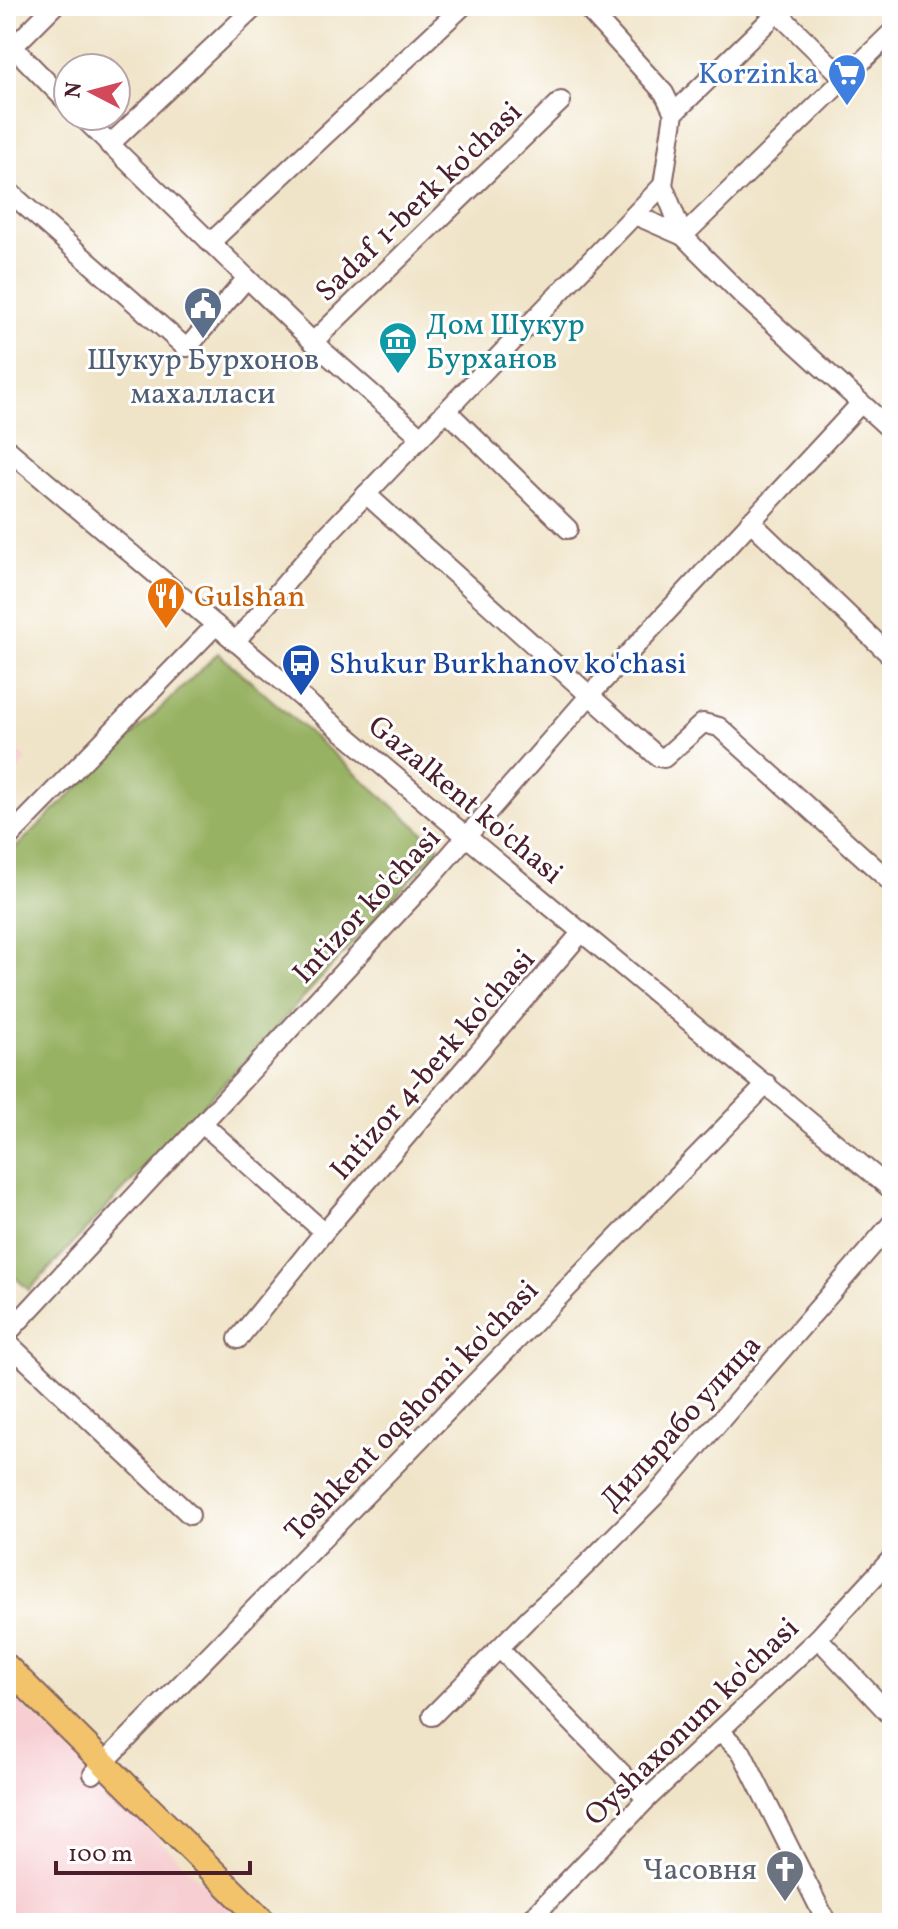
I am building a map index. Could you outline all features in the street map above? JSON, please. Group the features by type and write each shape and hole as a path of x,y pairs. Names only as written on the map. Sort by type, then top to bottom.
{"main road":[{"path":"6,1666 243,1923"},
{"path":"6,1687 265,1923"}],"street":[{"path":"52,87 10,44 54,6"},
{"path":"109,145 256,6"},
{"path":"210,243 463,6"},
{"path":"585,6 664,93 674,113 663,185 683,236"},
{"path":"674,113 781,9 844,78"},
{"path":"683,236 892,32"},
{"name":"Sadaf 1-berk ko'chasi","path":"313,342 561,101"},
{"path":"96,132 313,342 421,437"},
{"path":"235,642 326,536 663,185"},
{"path":"6,189 185,347 247,278"},
{"path":"635,215 683,236 741,294 892,431"},
{"name":"Intizor ko'chasi","path":"6,1338 467,837 590,695 861,403"},
{"path":"447,411 568,529"},
{"name":"Gazalkent ko'chasi","path":"6,448 892,1190"},
{"path":"366,494 658,757 664,758 703,723 719,727 892,883"},
{"path":"750,521 892,657"},
{"path":"6,840 216,625"},
{"name":"Intizor 4-berk ko'chasi","path":"238,1339 324,1232 582,932"},
{"name":"Toshkent oqshomi ko'chasi","path":"99,1769 767,1084"},
{"path":"203,1124 324,1232"},
{"name":"Дильрабо улица","path":"432,1716 654,1497 892,1223"},
{"path":"6,1338 190,1515"},
{"name":"Oyshaxonum ko'chasi","path":"527,1923 647,1799 818,1638 892,1558"},
{"path":"818,1638 892,1717"},
{"path":"500,1649 647,1799"},
{"path":"720,1731 742,1753 827,1923"}],"shaded area":[{"path":"6,740 27,760 6,783"},
{"path":"6,1687 243,1923 6,1923"}],"green space":[{"path":"218,653 440,847 262,1043 29,1290 6,1269 6,857"}],"place":[{"name":"Korzinka","path":"847,107"},
{"name":"Шукур Бурхонов махалласи","path":"203,340"},
{"name":"Дом Шукур Бурханов","path":"398,375"},
{"name":"Gulshan","path":"166,630"},
{"name":"Shukur Burkhanov ko'chasi","path":"301,697"},
{"name":"Часовня","path":"785,1903"}]}
